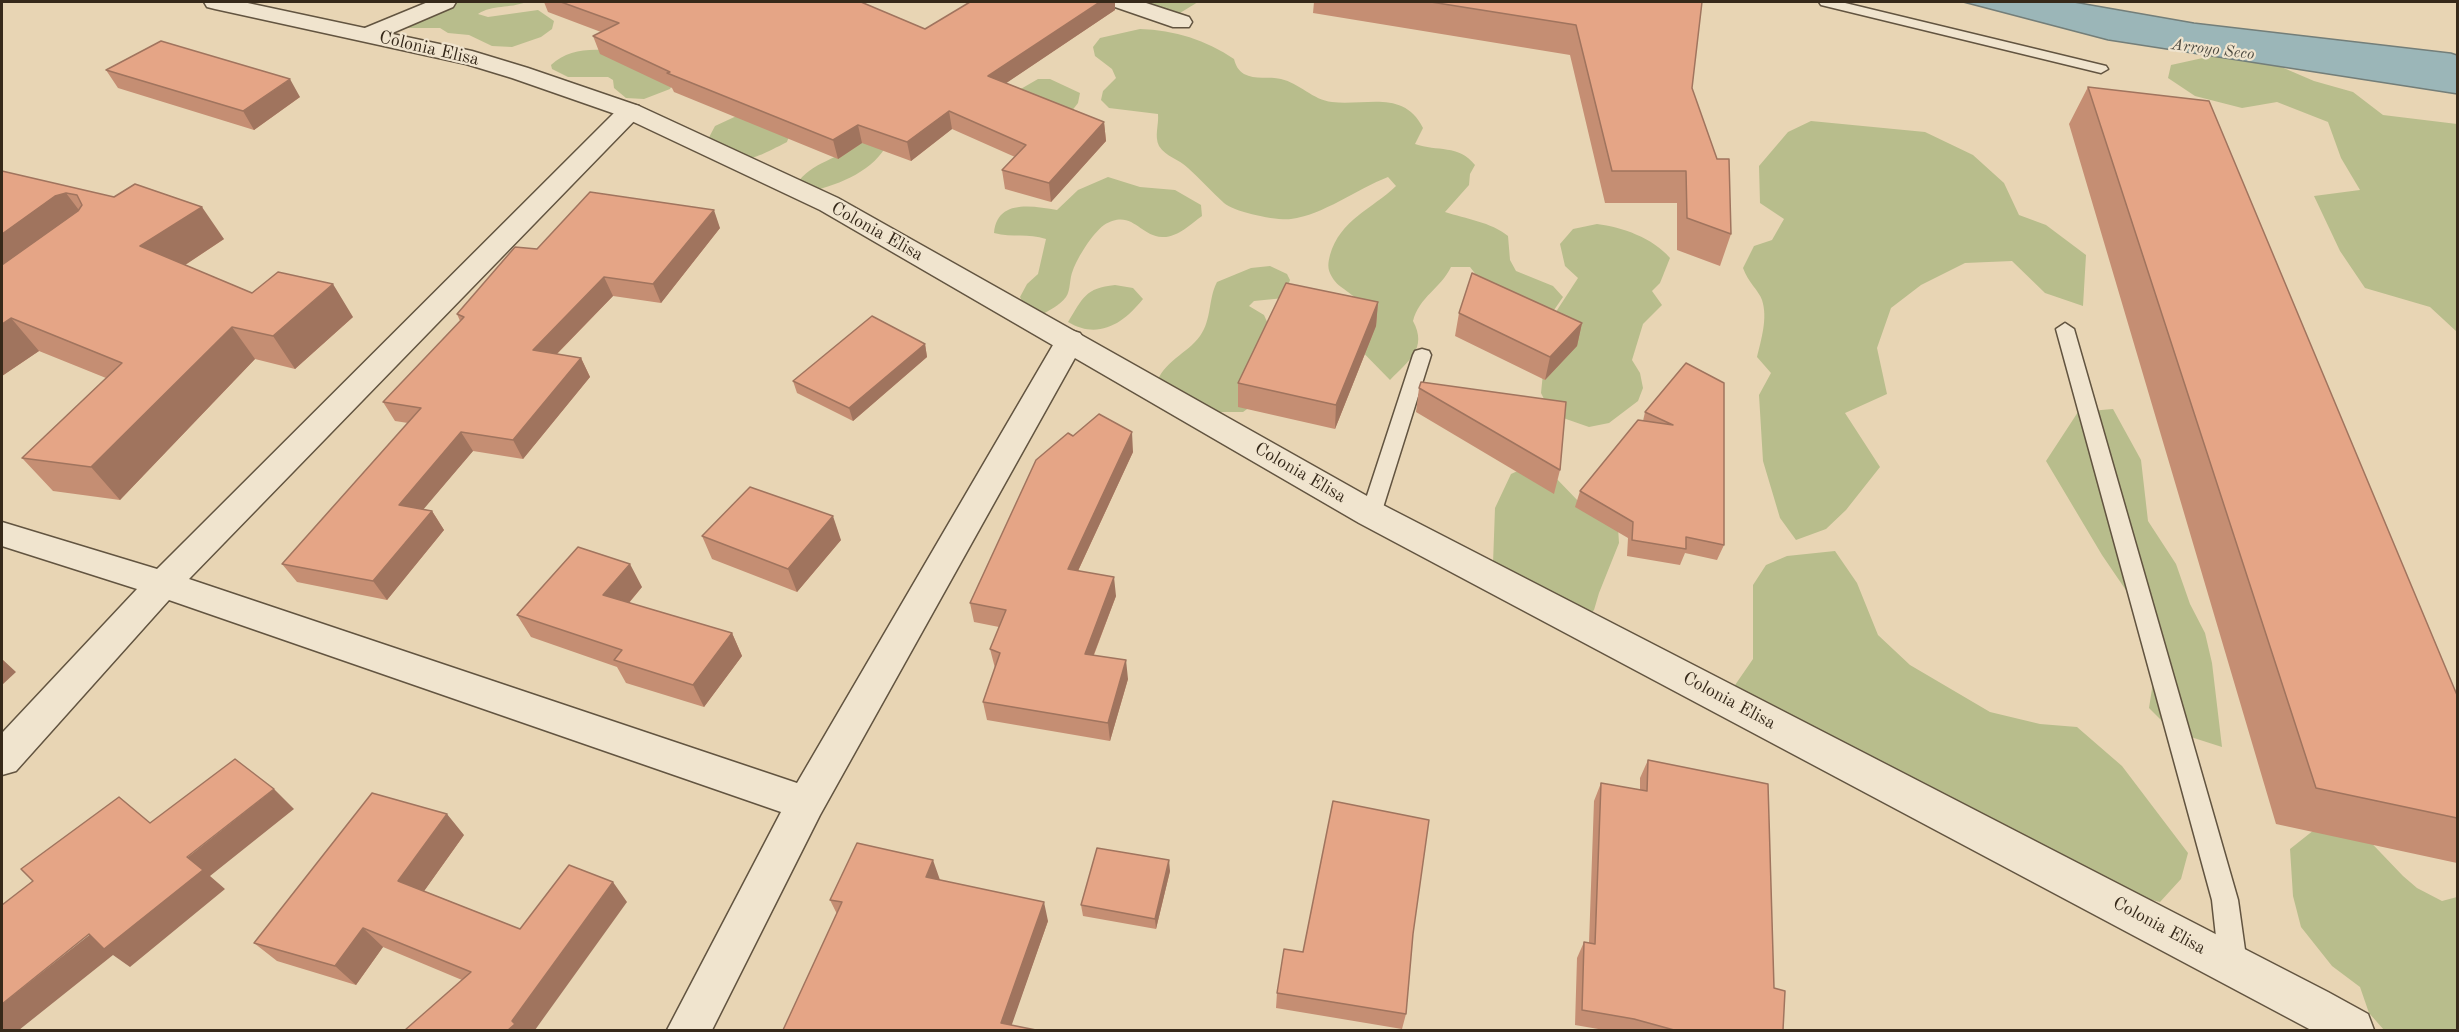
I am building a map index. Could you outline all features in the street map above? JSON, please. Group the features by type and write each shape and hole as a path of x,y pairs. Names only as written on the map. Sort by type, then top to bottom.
{"street":[{"name":"Colonia Elisa","path":"215,2 472,58 630,111 829,204 1371,514 2232,964 2317,1019 2352,1030"},
{"path":"368,35 445,2"},
{"path":"1123,2 1181,21"},
{"path":"2,759 164,584 630,111"},
{"path":"689,1030 806,803 1070,340"},
{"path":"2,534 164,584 806,803"}],"lane":[{"path":"1826,2 2102,69"},
{"path":"2065,329 2225,900 2232,964"},
{"path":"1371,514 1422,355"}],"green space":[{"path":"434,2 526,2 489,9 478,14 488,17 538,10 554,21 552,29 541,37 512,47 492,46 469,35 448,33 440,28 405,28 395,21"},
{"path":"1133,2 1198,2 1175,16"},
{"path":"1140,29 1166,31 1201,41 1234,59 1237,68 1244,74 1288,81 1325,101 1383,102 1406,108 1423,128 1415,144 1455,151 1469,158 1475,165 1470,174 1469,185 1445,212 1486,224 1508,236 1510,260 1516,271 1553,286 1563,297 1552,313 1480,280 1470,267 1451,267 1442,281 1420,305 1413,321 1417,331 1417,347 1414,354 1390,380 1344,333 1364,309 1356,298 1335,281 1329,271 1328,263 1341,233 1358,216 1396,186 1388,177 1328,207 1291,219 1256,215 1237,210 1224,203 1184,165 1165,153 1159,146 1158,114 1109,108 1101,100 1103,91 1116,78 1112,69 1095,56 1093,47 1100,38"},
{"path":"602,50 673,84 670,89 644,99 626,98 614,88 613,80 608,77 568,77 552,69 551,65 568,54"},
{"path":"2221,54 2272,63 2314,81 2353,92 2383,115 2457,124 2457,332 2430,307 2365,288 2340,251 2314,196 2360,190 2341,158 2328,122 2277,102 2242,108 2195,96 2168,78 2171,65"},
{"path":"1038,79 1050,79 1080,93 1078,103 1071,112 1019,90"},
{"path":"756,107 793,124 787,142 763,154 746,158 729,156 705,145 715,126"},
{"path":"1811,121 1925,132 1973,155 2004,183 2019,215 2046,225 2086,255 2083,306 2045,293 2012,261 1965,263 1921,285 1891,308 1877,348 1887,394 1845,413 1880,467 1846,510 1826,529 1796,540 1780,518 1763,461 1759,395 1771,373 1757,357 1762,336 1764,307 1743,268 1754,246 1772,240 1784,219 1760,203 1759,166 1788,132"},
{"path":"859,141 885,148 870,165 850,178 828,187 806,192 796,185 810,171 843,153"},
{"path":"1108,177 1140,187 1175,190 1201,205 1202,216 1184,230 1168,237 1154,236 1129,221 1114,221 1104,225 1090,240 1078,259 1072,273 1068,294 1063,300 1040,316 1026,309 1020,297 1027,284 1038,274 1046,239 994,233 997,222 1002,214 1017,207 1057,210 1078,190"},
{"path":"1597,224 1617,228 1646,239 1670,258 1660,283 1652,291 1662,305 1643,324 1632,360 1640,373 1643,388 1638,401 1609,423 1589,427 1566,419 1549,409 1541,393 1548,324 1578,278 1565,266 1560,244 1573,229"},
{"path":"1270,266 1287,274 1290,280 1284,298 1254,301 1249,306 1264,315 1272,333 1250,407 1243,412 1222,412 1202,417 1156,385 1159,377 1200,336 1206,323 1217,282 1251,268"},
{"path":"1105,286 1133,288 1143,299 1127,316 1109,327 1100,329 1090,330 1068,322 1077,307 1091,292"},
{"path":"2113,409 2141,460 2148,521 2176,564 2190,604 2205,633 2212,663 2222,747 2172,731 2149,708 2158,650 2134,602 2102,555 2046,461 2078,412"},
{"path":"1533,464 1553,475 1581,504 1618,527 1619,543 1594,610 1581,623 1493,564 1495,508 1511,474"},
{"path":"1835,551 1857,583 1878,635 1910,665 1990,712 2040,724 2077,727 2122,766 2188,853 2181,879 2160,902 2111,890 1733,688 1753,659 1753,585 1766,565 1787,556"},
{"path":"2358,829 2417,888 2442,901 2457,897 2457,1030 2384,1030 2369,1013 2360,987 2332,966 2301,927 2293,896 2290,849 2314,830"}],"water":[{"name":"Arroyo Seco","path":"1963,2 2074,2 2194,23 2451,53 2457,55 2457,94 2108,40"}],"building":[{"path":"561,2 861,2 925,29 970,2 1100,2 988,76 1104,122 1049,183 1002,170 1026,145 949,111 907,142 858,125 833,140 667,73 670,72 593,36 619,23"},
{"path":"1431,2 1702,2 1692,88 1717,159 1729,159 1731,234 1687,218 1686,171 1612,171 1576,25"},
{"path":"161,41 290,79 243,111 106,70"},
{"path":"2088,87 2209,101 2457,695 2457,818 2316,788"},
{"path":"2,171 114,197 135,184 202,207 140,246 252,293 278,272 333,284 273,336 232,327 91,467 22,458 122,363 11,318 2,324 2,265 78,211 82,205 77,195 66,193 55,196 2,234"},
{"path":"590,192 714,210 653,284 604,277 533,350 581,358 513,440 461,432 399,505 432,511 373,581 282,564 421,408 383,402 464,317 457,314 515,247 537,249"},
{"path":"1472,273 1582,323 1550,357 1459,313"},
{"path":"1286,283 1378,302 1336,405 1238,383"},
{"path":"872,316 925,344 849,408 793,381"},
{"path":"1686,363 1724,383 1724,545 1686,537 1686,549 1632,540 1633,522 1580,491 1638,420 1673,425 1645,412"},
{"path":"1421,382 1566,402 1560,470 1419,388"},
{"path":"1099,414 1132,432 1068,569 1114,577 1085,654 1126,660 1108,723 983,702 1000,653 990,649 1006,610 970,603 1036,460 1068,433 1073,436"},
{"path":"750,487 833,516 788,569 702,536"},
{"path":"578,547 630,564 603,595 732,633 693,685 614,660 622,650 517,615"},
{"path":"235,759 274,789 187,857 203,870 104,949 89,934 2,1004 2,905 33,881 21,869 119,797 150,823"},
{"path":"1648,760 1768,784 1774,988 1785,991 1783,1030 1674,1030 1634,1019 1582,1010 1584,942 1595,944 1601,783 1647,791"},
{"path":"372,793 447,814 398,881 520,929 569,865 613,882 512,1021 515,1024 508,1030 405,1030 471,972 363,928 335,966 254,943"},
{"path":"1333,801 1429,820 1413,934 1406,1014 1277,993 1284,949 1303,952"},
{"path":"857,843 933,860 926,877 1044,902 1001,1023 1036,1030 783,1030 842,902 830,900"},
{"path":"1097,848 1169,860 1155,919 1081,905"}]}
